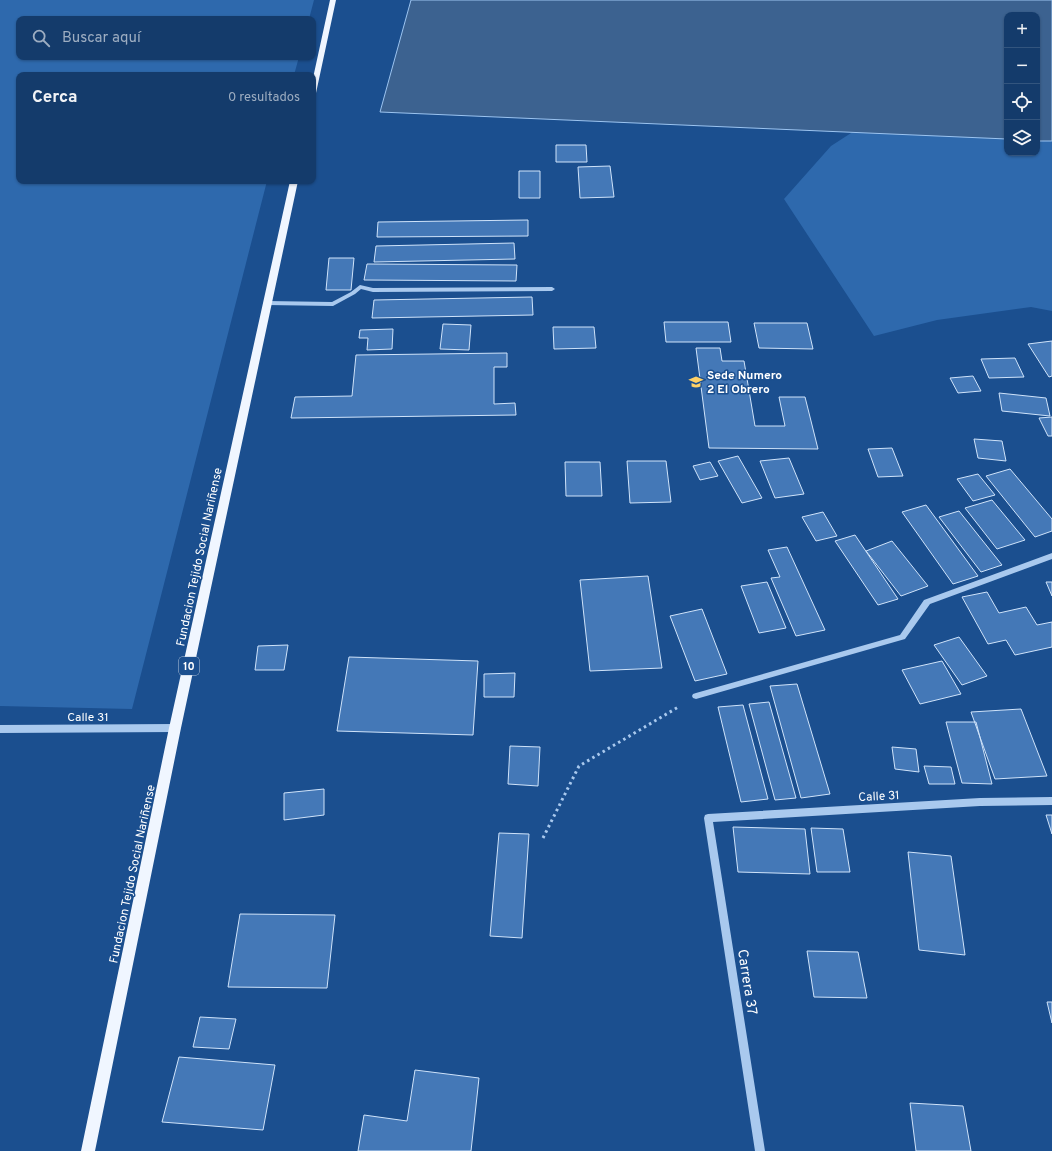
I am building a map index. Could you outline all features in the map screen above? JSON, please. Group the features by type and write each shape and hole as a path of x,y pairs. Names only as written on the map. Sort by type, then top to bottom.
{"main road":[{"path":"316,80 334,0"},
{"name":"Fundacion Tejido Social Nariñense","path":"88,1151 175,728 293,184"}],"street":[{"path":"267,303 332,304 353,293 360,287 373,290 552,289"},
{"path":"696,696 902,637 927,602 1052,556"},
{"name":"Calle 31","path":"0,729 175,728"},
{"name":"Calle 31","path":"708,818 980,802 1052,801"},
{"name":"Carrera 37","path":"708,818 760,1151"}],"path":[{"path":"543,838 579,766 696,696"}],"shaded area":[{"path":"0,0 314,0 310,16 16,16 16,60 298,60 295,72 16,72 16,184 266,184 132,709 0,706"},
{"path":"411,0 1052,0 1052,141 1040,141 1040,12 1004,12 1004,139 380,112"},
{"path":"865,124 1004,135 1004,156 1040,156 1040,138 1052,139 1052,311 1031,307 937,320 874,336 784,199 831,146"}],"building":[{"path":"556,145 586,145 587,162 556,162"},
{"path":"610,166 614,197 580,198 578,167"},
{"path":"519,171 540,171 540,198 519,198"},
{"path":"528,220 528,236 377,237 378,222"},
{"path":"514,243 515,259 374,262 376,246"},
{"path":"329,258 354,258 351,290 326,290"},
{"path":"367,264 517,265 516,281 364,280"},
{"path":"532,297 533,315 372,318 374,300"},
{"path":"664,322 728,322 731,342 666,342"},
{"path":"754,323 807,323 813,349 759,348"},
{"path":"443,324 471,325 469,350 440,349"},
{"path":"553,327 594,327 596,348 554,349"},
{"path":"393,329 392,349 367,350 368,338 359,338 360,330"},
{"path":"1052,341 1052,376 1049,377 1028,344"},
{"path":"696,348 720,348 722,361 744,361 755,426 785,426 779,397 805,397 818,449 709,448"},
{"path":"507,353 507,367 494,367 494,404 515,403 516,415 291,418 295,397 352,396 356,355"},
{"path":"1015,358 1024,377 989,378 981,359"},
{"path":"973,376 981,391 958,393 950,378"},
{"path":"999,393 1046,398 1050,416 1002,411"},
{"path":"1052,417 1052,436 1048,436 1039,418"},
{"path":"974,439 1002,441 1006,461 978,458"},
{"path":"892,448 903,476 878,477 868,449"},
{"path":"738,456 762,498 742,503 718,461"},
{"path":"789,458 804,494 775,498 760,461"},
{"path":"627,461 666,461 671,502 630,503"},
{"path":"565,462 600,462 602,496 566,496"},
{"path":"710,462 718,476 700,480 693,466"},
{"path":"1010,469 1052,519 1052,531 1035,537 986,476"},
{"path":"978,474 995,495 973,501 957,479"},
{"path":"992,500 1025,540 997,549 965,508"},
{"path":"926,505 978,576 953,584 902,512"},
{"path":"959,511 1002,565 981,572 939,517"},
{"path":"823,512 837,536 816,541 802,517"},
{"path":"855,535 898,599 878,605 835,541"},
{"path":"892,541 928,586 901,596 866,551"},
{"path":"787,547 825,630 796,636 771,578 780,577 768,550"},
{"path":"648,576 662,668 590,671 580,580"},
{"path":"767,582 786,628 759,633 741,586"},
{"path":"1046,582 1052,582 1052,596"},
{"path":"987,592 999,613 1026,607 1037,625 1052,622 1052,647 1015,655 1006,640 988,644 962,597"},
{"path":"702,609 727,674 695,681 670,616"},
{"path":"959,637 987,676 962,685 934,645"},
{"path":"288,645 284,670 255,670 258,646"},
{"path":"349,657 478,661 473,735 337,731"},
{"path":"942,661 961,694 920,704 902,670"},
{"path":"515,673 514,697 484,697 484,674"},
{"path":"797,684 830,794 801,798 770,686"},
{"path":"769,702 796,798 775,800 749,704"},
{"path":"743,705 768,799 741,802 718,707"},
{"path":"1021,709 1047,776 995,779 971,712"},
{"path":"946,722 976,722 992,784 962,783"},
{"path":"510,746 540,747 538,786 508,784"},
{"path":"892,747 916,749 919,772 895,769"},
{"path":"924,766 951,767 955,784 929,784"},
{"path":"324,789 324,815 284,820 284,793"},
{"path":"1046,815 1052,815 1052,834"},
{"path":"733,827 805,829 810,874 738,872"},
{"path":"811,828 843,829 850,872 817,872"},
{"path":"499,833 529,834 522,938 490,936"},
{"path":"908,852 951,856 965,955 919,950"},
{"path":"240,914 335,915 327,988 228,987"},
{"path":"807,951 858,952 867,998 814,997"},
{"path":"1047,1002 1052,1002 1052,1023"},
{"path":"200,1017 236,1019 229,1049 193,1047"},
{"path":"179,1057 275,1065 263,1130 162,1122"},
{"path":"415,1070 479,1078 471,1151 358,1151 364,1115 407,1121"},
{"path":"910,1103 963,1106 971,1151 916,1151"}],"place":[{"name":"Sede Numero 2 El Obrero","path":"696,382"}]}
